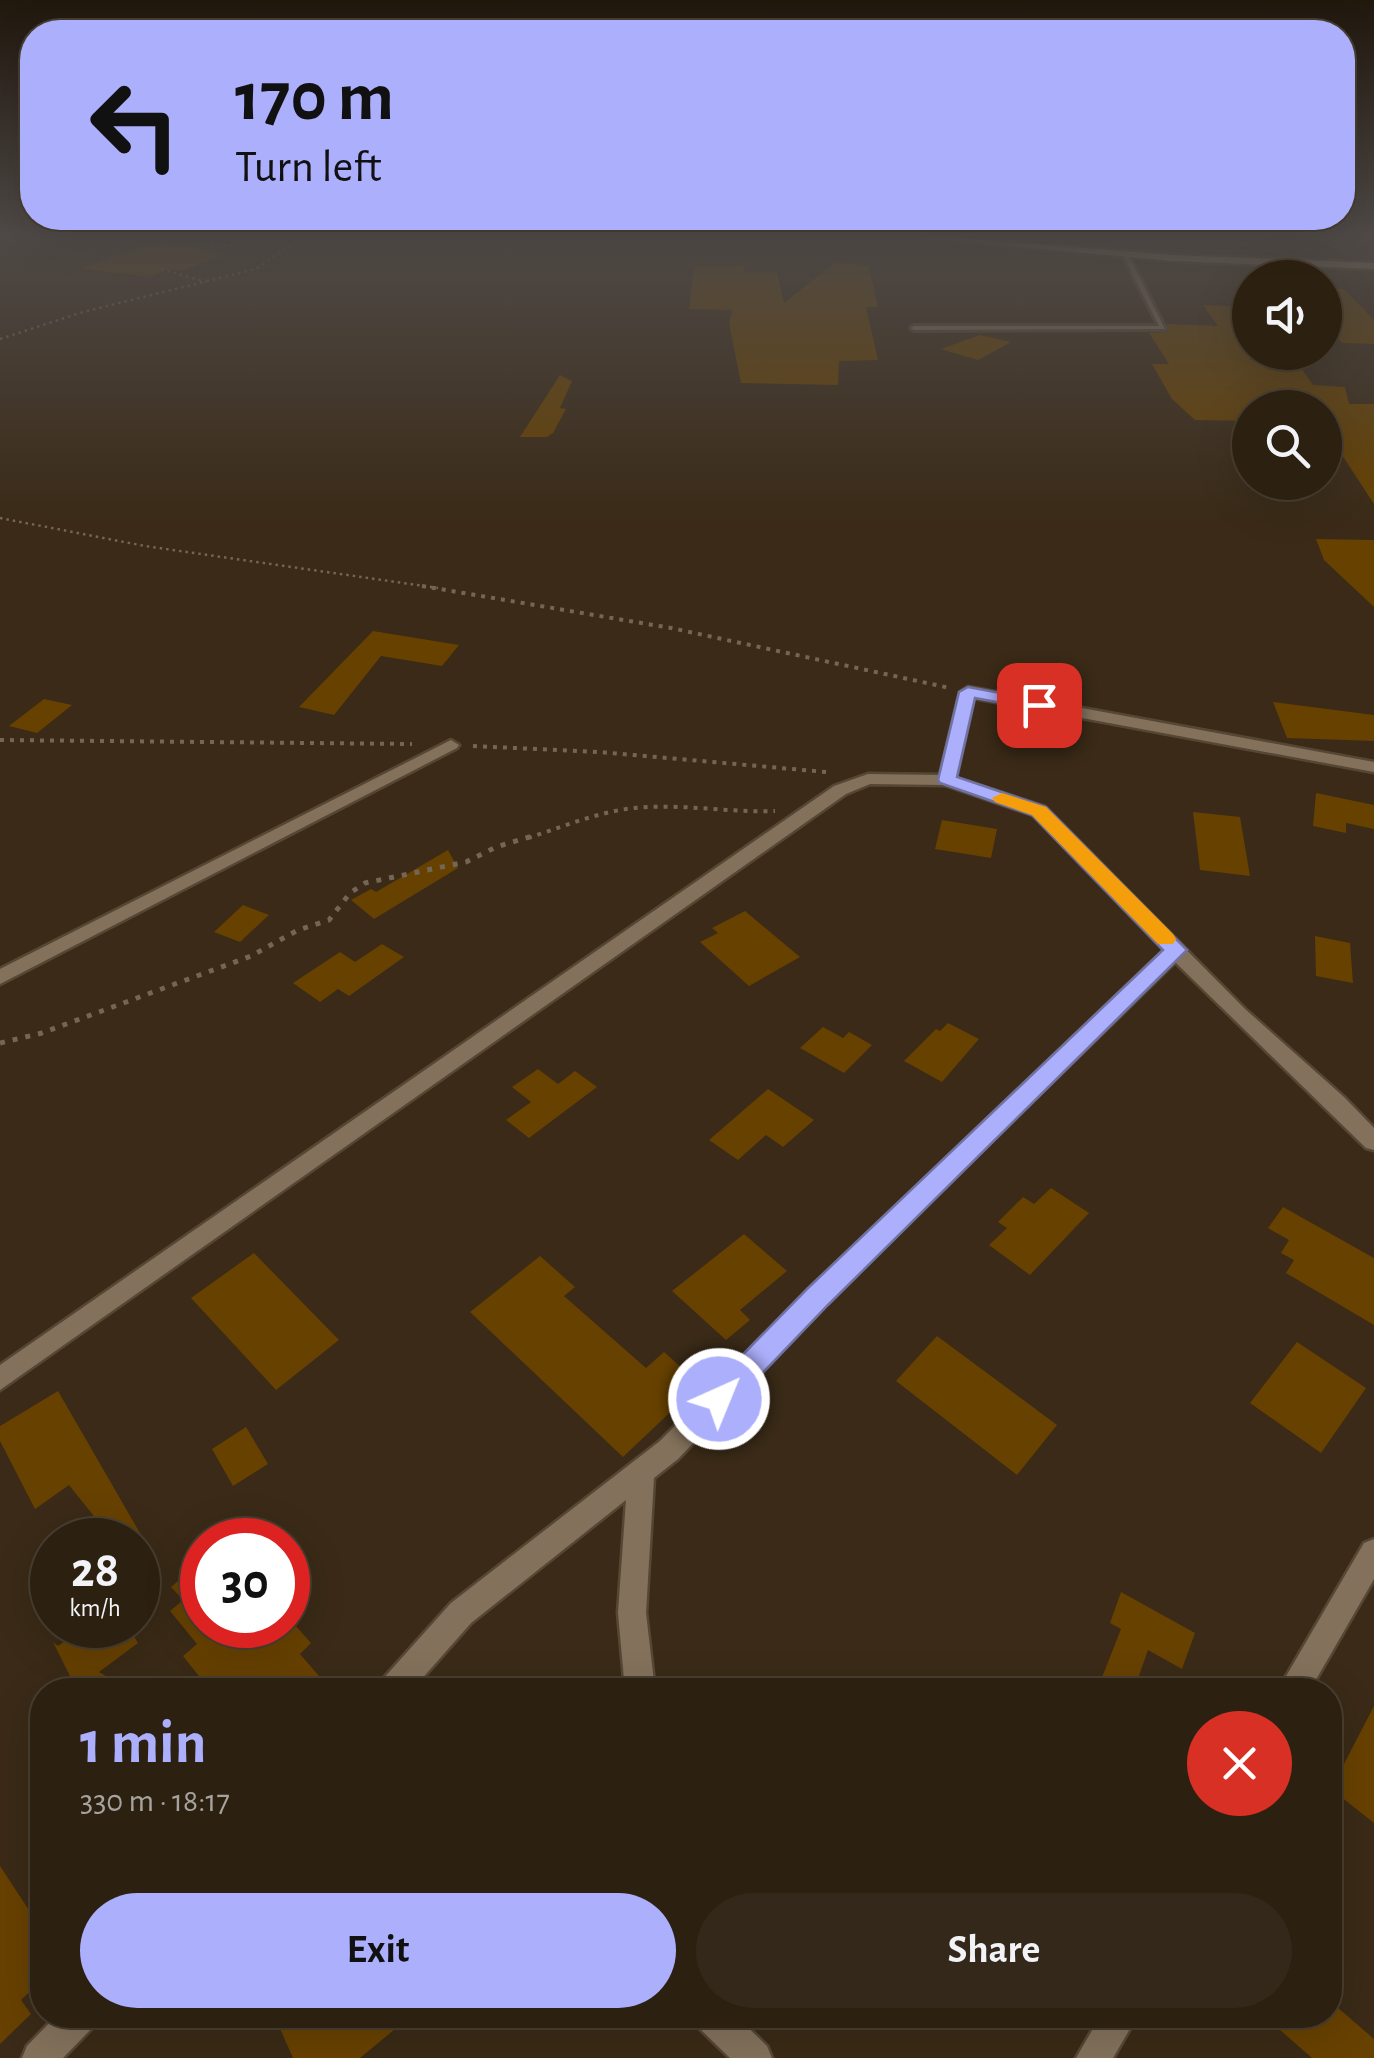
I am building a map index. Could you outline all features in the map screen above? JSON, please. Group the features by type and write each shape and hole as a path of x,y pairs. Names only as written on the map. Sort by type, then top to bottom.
{"street":[{"path":"947,780 968,692 1374,767"},
{"path":"0,977 451,745"},
{"path":"0,1379 247,1204 630,942 840,790 868,779 947,780 1039,811 1238,1014 1374,1142"},
{"path":"403,1678 461,1613 669,1450 818,1296 1176,950"},
{"path":"639,1678 632,1614 641,1472"},
{"path":"1300,1678 1374,1552"},
{"path":"39,2058 68,2028"},
{"path":"723,2028 754,2058"},
{"path":"1093,2058 1113,2028"}],"path":[{"path":"0,518 165,549 395,582 714,637 968,692"},
{"path":"0,740 451,745 599,752 828,773"},
{"path":"0,1044 59,1027 251,956 298,930 329,920 350,893 365,883 466,862 496,847 625,809 710,806 746,812 822,803"}],"building":[{"path":"731,331 871,331 878,360 839,361 838,385 741,383"},
{"path":"1232,331 1232,370 1302,370 1313,385 1345,387 1349,404 1374,404 1374,504 1342,455 1342,390 1232,390 1232,421 1195,420 1172,399 1152,364 1169,364 1149,333"},
{"path":"1342,331 1374,331 1374,344 1342,343"},
{"path":"980,335 1011,342 978,360 941,349"},
{"path":"560,375 572,381 560,408 566,409 553,433 547,437 520,437"},
{"path":"1316,539 1374,540 1374,607 1324,560"},
{"path":"373,631 459,645 442,666 381,656 334,715 299,707"},
{"path":"1024,674 1047,679 1041,697 1018,692"},
{"path":"44,699 72,705 37,733 9,726"},
{"path":"1273,702 1374,715 1374,741 1287,738"},
{"path":"1316,793 1374,805 1374,829 1346,823 1346,833 1313,826"},
{"path":"1193,812 1240,817 1250,876 1200,870"},
{"path":"942,820 997,829 991,858 935,849"},
{"path":"448,850 458,868 374,919 351,900 371,889 376,892"},
{"path":"243,905 269,915 240,942 214,932"},
{"path":"745,911 800,957 749,986 700,942 718,933 712,928"},
{"path":"1315,936 1350,943 1353,983 1316,976"},
{"path":"382,944 404,957 349,996 338,989 320,1002 293,983 340,952 355,962"},
{"path":"948,1023 979,1039 942,1082 904,1061 936,1029 940,1031"},
{"path":"823,1027 843,1038 849,1032 872,1045 844,1073 800,1048"},
{"path":"538,1069 558,1084 575,1071 597,1087 529,1138 506,1120 531,1102 512,1087"},
{"path":"768,1089 814,1120 783,1147 766,1135 738,1160 709,1140"},
{"path":"1051,1188 1089,1213 1030,1275 989,1245 1007,1228 998,1222 1023,1197 1034,1204"},
{"path":"1283,1207 1374,1258 1374,1325 1286,1273 1294,1260 1281,1253 1289,1240 1268,1228"},
{"path":"744,1234 787,1271 740,1310 750,1320 726,1340 672,1291"},
{"path":"254,1253 339,1340 276,1390 191,1298"},
{"path":"540,1256 575,1287 564,1296 646,1368 664,1352 700,1384 623,1457 470,1312"},
{"path":"937,1336 1057,1425 1017,1475 896,1381"},
{"path":"1297,1342 1366,1388 1321,1453 1250,1403"},
{"path":"58,1391 131,1518 95,1518 69,1485 35,1509 0,1441 0,1426"},
{"path":"246,1427 268,1464 233,1486 212,1449"},
{"path":"180,1579 180,1597 171,1587"},
{"path":"1121,1592 1195,1633 1182,1669 1148,1650 1138,1678 1102,1678 1121,1629 1110,1623"},
{"path":"180,1603 180,1623 170,1611"},
{"path":"56,1648 131,1648 99,1672 109,1678 71,1678"},
{"path":"192,1648 306,1648 300,1654 321,1678 200,1678 183,1656"},
{"path":"1374,1706 1374,1823 1342,1798 1342,1768"},
{"path":"0,1866 30,1912 30,1991 21,2000 30,2015 0,2044"},
{"path":"1342,2011 1374,2039 1374,2058 1312,2058 1278,2028 1342,2028"},
{"path":"280,2028 396,2028 360,2058 293,2058"}],"slow traffic":[{"path":"1002,798 1039,811 1166,939"}],"route":[{"path":"719,1399 818,1296 1176,950 1039,811 947,780 968,692 1039,705"}]}
